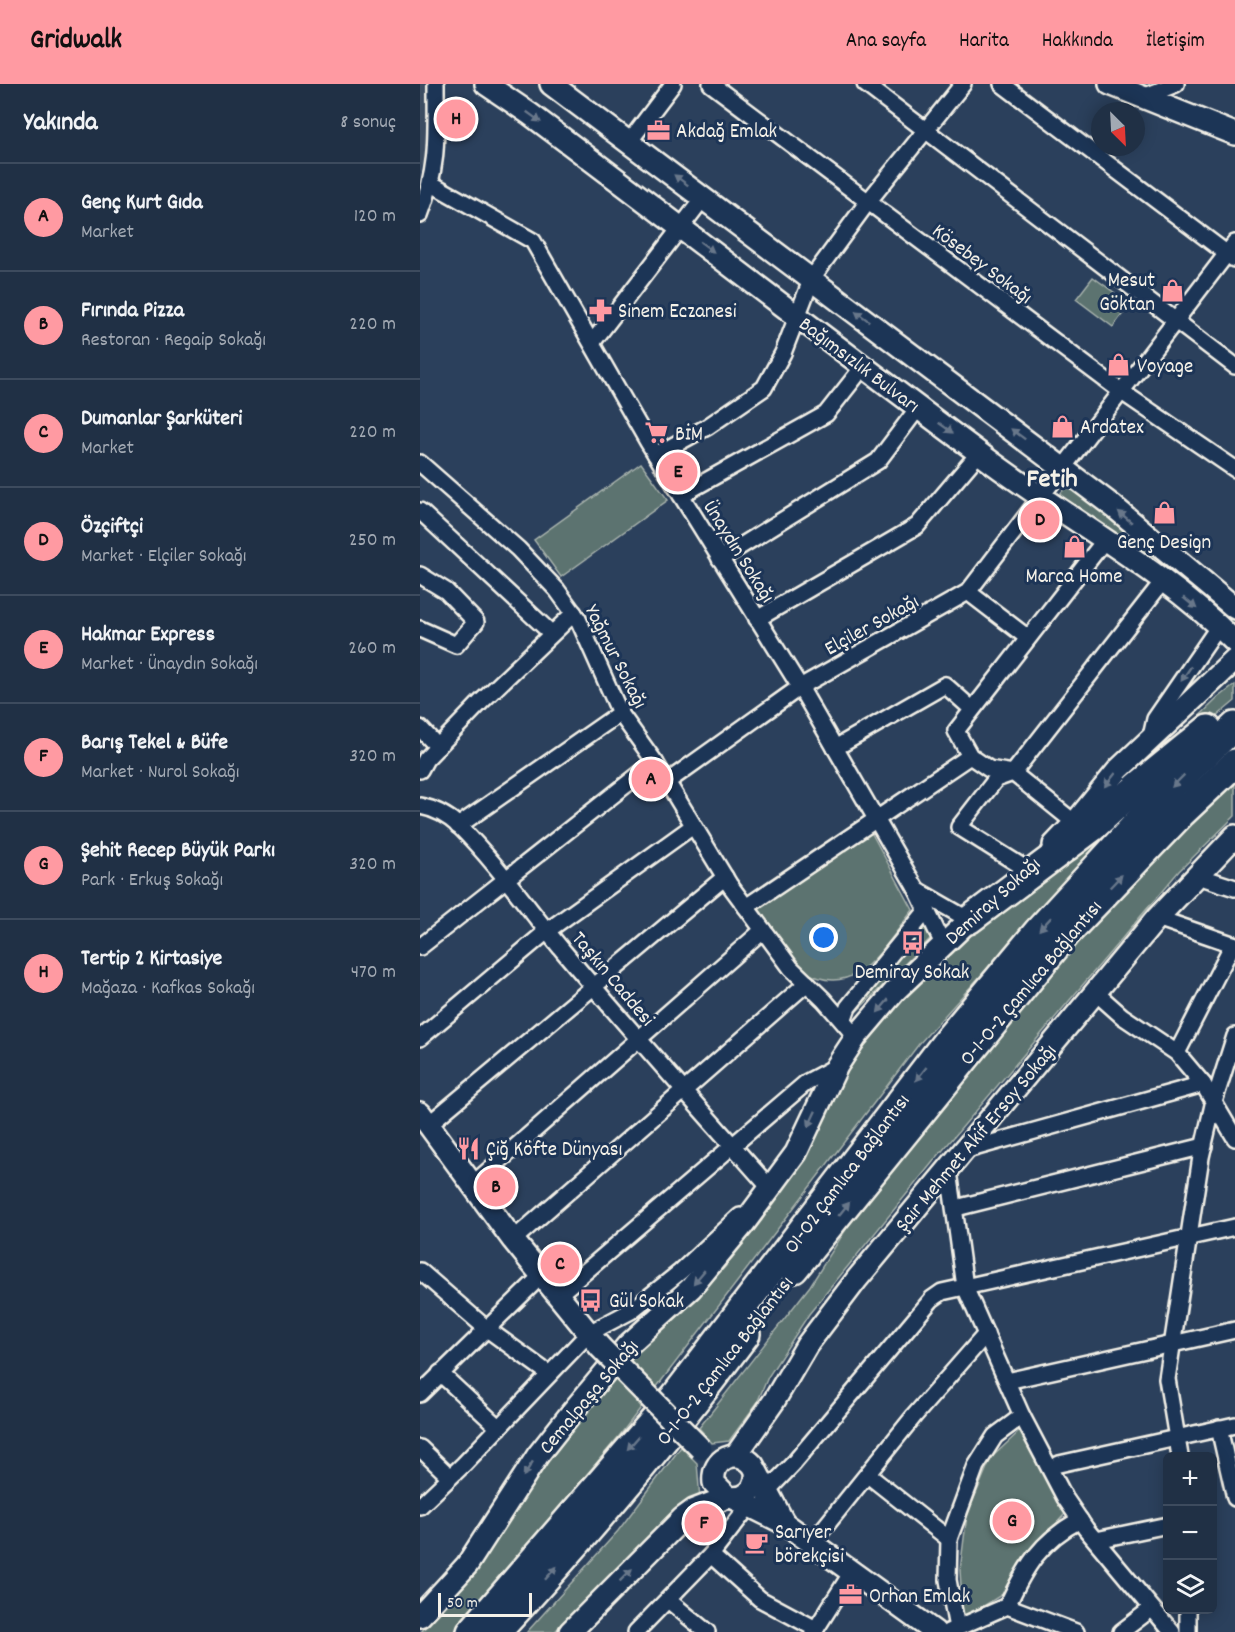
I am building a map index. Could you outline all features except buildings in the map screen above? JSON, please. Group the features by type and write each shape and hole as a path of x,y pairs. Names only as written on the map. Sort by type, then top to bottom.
{"highway":[{"path":"969,920 1092,828 1138,786 1235,708"},
{"name":"O1-O2 Çamlıca Bağlantısı","path":"471,1632 675,1396 942,1047 1038,931 1162,796 1235,726"},
{"name":"O-1-O-2 Çamlıca Bağlantısı","path":"497,1632 552,1572 693,1405 794,1269 1067,933 1182,813 1235,763"}],"street":[{"path":"420,215 432,184 436,156 436,84"},
{"name":"Bağımsızlık Bulvarı","path":"486,84 979,453 1039,497 1163,581 1219,626 1235,642"},
{"name":"Bağımsızlık Bulvarı","path":"551,84 1114,507 1235,608"},
{"path":"629,142 673,84"},
{"name":"Kösebey Sokağı","path":"711,84 1122,392 1235,469"},
{"path":"865,84 1235,366"},
{"path":"656,455 707,427 764,388 783,353 812,278 867,203 963,84"},
{"path":"1002,84 1232,252"},
{"path":"1110,84 1235,134"},
{"path":"1143,97 1176,84"},
{"name":"Ünaydın Sokağı","path":"432,184 533,241 656,455 800,687 917,890 943,944"},
{"path":"592,343 704,198"},
{"name":"Elçiler Sokağı","path":"667,782 800,687 969,592 1039,497 1064,469 1232,252"},
{"path":"681,495 826,414 863,367"},
{"path":"720,559 878,461 918,408"},
{"path":"757,619 917,526 979,453"},
{"name":"Yağmur Sokağı","path":"420,463 518,549 557,590 574,614 620,713 655,762 724,877 791,968 850,1029"},
{"path":"420,511 550,633"},
{"path":"1075,823 1013,773 989,769 970,756 956,731 1104,541"},
{"path":"420,575 446,591 476,622 456,645 420,629"},
{"path":"1026,869 959,827 996,779 1013,773 1163,581"},
{"path":"969,592 1028,638"},
{"path":"420,770 438,747 550,633 574,614"},
{"path":"1150,737 1155,719 1219,626"},
{"name":"Demiray Sokağı","path":"837,1066 850,1029 896,991 943,944 1075,823 1119,769 1150,737 1235,660"},
{"path":"835,748 945,685 972,709"},
{"path":"458,826 620,713"},
{"path":"420,728 438,747"},
{"path":"746,907 970,756"},
{"path":"420,947 655,762"},
{"name":"Taşkın Caddesi","path":"420,806 439,810 458,826 507,879 637,1039 770,1188"},
{"path":"420,1038 547,931 693,826"},
{"name":"Şair Mehmet Akif Ersoy Sokağı","path":"744,1462 774,1401 807,1346 856,1279 949,1171 963,1151 1157,918 1195,875 1235,836"},
{"path":"1195,875 1235,888"},
{"path":"724,877 593,987 424,1118 513,1240 594,1340 700,1449 714,1476 717,1489 784,1523 935,1632"},
{"name":"Ünaydın Sokağı","path":"917,890 969,920"},
{"path":"850,1029 848,1007 927,910"},
{"path":"1157,918 1234,944 1177,1053"},
{"path":"472,1185 763,930"},
{"path":"513,1240 807,983"},
{"path":"1095,992 1122,1016 1177,1053 1203,1084 1213,1105 1235,1138"},
{"path":"1179,1452 1167,1379 1187,1239 1204,1146 1213,1105 1235,1036"},
{"path":"558,1295 731,1144 807,1082 837,1066"},
{"name":"Cemalpaşa Sokağı","path":"420,1616 467,1565 538,1455 572,1412 627,1346 690,1288 770,1188 796,1153 837,1066"},
{"path":"963,1151 1203,1084"},
{"path":"956,1208 1204,1146"},
{"path":"949,1171 956,1208 965,1287 1022,1416 1065,1498 1080,1520 1172,1632"},
{"name":"Cemalpaşa Sokağı","path":"420,1506 499,1428 548,1373 680,1272 770,1188"},
{"path":"767,1491 932,1299 942,1292 1235,1227"},
{"path":"420,1271 487,1329 548,1373"},
{"path":"420,1394 542,1275"},
{"path":"1006,1381 1235,1330"},
{"path":"812,1543 914,1416 986,1334"},
{"path":"440,1373 499,1428"},
{"path":"1022,1416 1059,1464 1080,1520"},
{"path":"1022,1416 995,1436 976,1466 949,1539 948,1580 952,1630 1007,1606 1027,1565 1059,1530 1080,1520"},
{"path":"1059,1464 1235,1425"},
{"path":"1219,1428 1235,1498"},
{"path":"420,1448 450,1478"},
{"path":"700,1449 744,1462 767,1491 784,1523"},
{"path":"714,1476 718,1463 744,1462"},
{"path":"570,1632 683,1518 694,1510 737,1500 752,1490 756,1484 744,1462"},
{"path":"868,1475 949,1539"},
{"path":"636,1632 711,1555 737,1500"},
{"path":"1096,1540 1163,1526"},
{"path":"711,1555 760,1599 815,1631 852,1572"},
{"path":"668,1600 706,1632"},
{"path":"1007,1606 1076,1632"},
{"path":"1121,1632 1151,1609"},
{"path":"1188,1614 1188,1632"}],"shaded area":[{"path":"420,84 428,84 426,155 420,172"}],"green space":[{"path":"1093,277 1130,304 1113,327 1076,299"},
{"path":"641,463 668,500 561,577 534,540"},
{"path":"1069,483 1235,612 1235,633 1056,499"},
{"path":"1235,685 1235,701 1083,829 1218,698"},
{"path":"1235,779 1235,816 1179,871 932,1163 809,1314 768,1377 757,1403 729,1441 712,1443 699,1428 810,1286 850,1223 930,1116 1112,900"},
{"path":"1145,793 919,1044 620,1435 454,1632 421,1632 479,1566 580,1413 630,1358 689,1305 725,1267 762,1220 814,1138 857,1051 899,996 980,926"},
{"path":"871,832 913,910 879,954 866,966 853,975 838,980 821,978 802,970 752,910"},
{"path":"925,923 932,937 852,1016"},
{"path":"1023,1428 1035,1460 1065,1514 1024,1558 1006,1592 963,1619 960,1570 967,1515 991,1458"},
{"path":"681,1447 697,1463 700,1499 676,1509 614,1576 554,1632 527,1632 618,1531"}],"place":[{"name":"Tertip 2 Kirtasiye","path":"456,119"},
{"name":"Akdağ Emlak","path":"658,130"},
{"name":"Mesut Göktan","path":"1173,291"},
{"name":"Sinem Eczanesi","path":"600,310"},
{"name":"Voyage","path":"1119,365"},
{"name":"Ardatex","path":"1062,426"},
{"name":"BİM","path":"657,433"},
{"name":"Hakmar Express","path":"678,472"},
{"name":"Genç Design","path":"1164,513"},
{"name":"Özçiftçi","path":"1040,520"},
{"name":"Marca Home","path":"1074,547"},
{"name":"Genç Kurt Gıda","path":"651,779"},
{"name":"Demiray Sokak","path":"912,943"},
{"name":"Çiğ Köfte Dünyası","path":"468,1148"},
{"name":"Fırında Pizza","path":"496,1187"},
{"name":"Dumanlar Şarküteri","path":"560,1264"},
{"name":"Gül Sokak","path":"591,1300"},
{"name":"Şehit Recep Büyük Parkı","path":"1012,1521"},
{"name":"Barış Tekel & Büfe","path":"704,1523"},
{"name":"Sarıyer börekçisi","path":"757,1543"},
{"name":"Orhan Emlak","path":"851,1595"}],"district":[{"name":"Fetih","path":"1052,477"}]}
